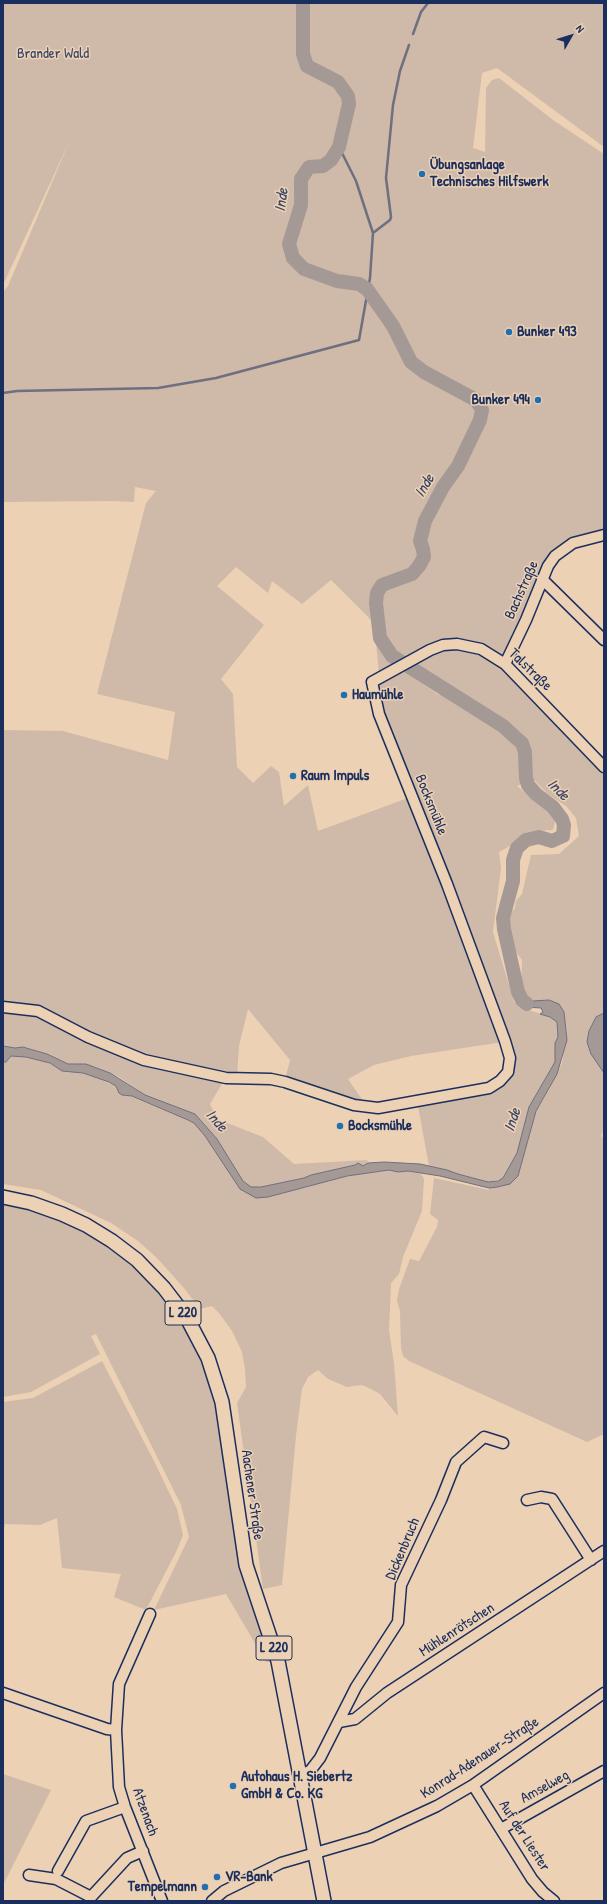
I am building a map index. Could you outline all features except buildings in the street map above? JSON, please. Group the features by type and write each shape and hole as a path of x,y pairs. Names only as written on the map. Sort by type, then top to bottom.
{"main road":[{"name":"Aachener Straße","path":"3,1197 32,1203 86,1225 112,1241 137,1260 164,1288 187,1318 208,1358 222,1402 246,1565 278,1661 324,1901"}],"street":[{"name":"Bachstraße","path":"505,664 526,620 548,566 564,548 573,543 604,535"},
{"path":"542,579 604,640"},
{"name":"Talstraße","path":"372,682 415,658 444,645 457,644 480,649 505,664 604,767"},
{"name":"Bocksmühle","path":"3,1007 38,1011 88,1037 144,1060 226,1078 271,1079 285,1082 354,1105 378,1108 415,1102 489,1088 500,1081 508,1072 510,1058 505,1041 447,884 379,714 372,682"},
{"name":"Dickenbruch","path":"300,1774 310,1771 320,1758 356,1686 398,1622 401,1585 441,1500 456,1462 484,1436 503,1443"},
{"path":"527,1500 541,1498 552,1499 591,1560"},
{"name":"Mühlenrötschen","path":"339,1722 355,1719 387,1693 604,1551"},
{"name":"Atzenach","path":"150,1614 119,1684 116,1730 119,1787 125,1807 162,1901"},
{"path":"3,1693 116,1730"},
{"name":"Konrad-Adenauer-Straße","path":"212,1901 224,1891 281,1863 358,1842 392,1828 437,1806 473,1785 604,1693"},
{"name":"Amselweg","path":"501,1829 604,1771"},
{"name":"Auf der Liester","path":"473,1785 532,1879 543,1892 554,1901"},
{"path":"58,1872 86,1821 125,1807"},
{"path":"28,1875 56,1879 90,1897 127,1858 143,1851"}],"green space":[{"name":"Brander Wald","path":"3,3 604,4 604,147 497,68 482,73 473,148 485,152 486,88 492,80 499,78 553,120 604,154 604,532 562,545 504,655 459,641 379,673 374,623 331,580 302,604 272,581 268,593 236,567 217,586 264,625 221,679 233,694 237,767 253,783 271,766 279,772 284,806 308,785 318,831 408,798 503,1042 411,1056 374,1065 348,1079 365,1104 285,1080 290,1060 248,1009 239,1046 237,1077 226,1077 210,1104 217,1119 263,1137 294,1164 367,1160 368,1163 363,1166 358,1163 304,1178 261,1187 251,1187 243,1181 217,1139 195,1114 145,1095 119,1077 98,1068 86,1064 68,1064 47,1054 26,1047 15,1048 3,1046 3,730 63,731 168,760 175,712 97,694 146,503 156,491 135,487 134,502 3,502 3,292 8,286 70,140 3,285","holes":["302,262 330,275 322,282 293,265"]},
{"path":"444,647 470,648 503,667 604,773 604,1013 596,1017 589,1031 604,1073 604,1130 601,1136 604,1138 604,1434 587,1442 409,1361 403,1356 401,1348 400,1311 397,1301 399,1289 410,1259 419,1261 437,1227 438,1220 430,1214 434,1178 489,1190 489,1188 509,1183 518,1176 536,1111 562,1063 567,1034 564,1012 559,1004 549,1000 533,1001 523,994 521,988 522,960 516,952 509,923 510,914 515,908 516,901 522,894 531,855 559,854 579,836 576,818 566,806 549,795 533,779 517,786 553,815 555,822 553,830 537,831 499,852 501,868 493,932 514,1002 526,1009 550,1017 557,1022 558,1037 555,1043 555,1062 529,1107 517,1153 503,1179 488,1182 429,1166 418,1106 491,1090 512,1059 380,705 375,685 403,670 439,695 445,688 412,662"},
{"path":"11,1056 26,1057 50,1063 62,1071 83,1073 95,1077 116,1086 119,1093 122,1095 132,1096 194,1123 205,1136 240,1189 305,1188 321,1181 389,1170 398,1172 408,1171 421,1174 424,1179 422,1211 403,1257 399,1274 391,1283 389,1330 394,1363 398,1416 380,1394 362,1385 347,1387 328,1379 318,1370 308,1377 302,1389 296,1436 282,1585 263,1589 237,1403 246,1387 245,1369 242,1352 232,1331 212,1306 200,1309 184,1288 157,1258 138,1241 111,1223 41,1190 3,1184 3,1062 6,1062"},
{"path":"3,1204 30,1209 61,1219 109,1245 133,1264 160,1290 182,1320 201,1360 218,1413 240,1566 275,1662 266,1662 226,1594 154,1610 189,1537 181,1505 96,1334 91,1336 100,1354 31,1392 3,1397"},
{"path":"102,1361 177,1509 183,1535 177,1550 146,1610 114,1597 121,1574 62,1568 57,1518 40,1525 5,1524 3,1532 3,1402 33,1398"},
{"path":"3,1774 51,1790 3,1885"}],"shaded area":[{"path":"513,988 521,988 525,997 533,1001 549,1000 559,1004 564,1012 567,1040 557,1074 536,1111 518,1176 510,1184 497,1187 489,1188 440,1176 408,1171 398,1172 389,1170 347,1176 268,1197 256,1198 240,1189 205,1136 194,1123 132,1096 122,1095 119,1093 116,1086 109,1082 83,1073 62,1071 50,1063 26,1057 11,1056 6,1062 3,1062 3,1046 15,1048 23,1047 47,1054 68,1064 86,1064 110,1073 145,1095 195,1114 217,1139 243,1181 251,1187 261,1187 304,1178 358,1163 363,1166 368,1163 384,1162 420,1164 488,1182 498,1181 503,1178 517,1153 529,1107 555,1062 555,1043 558,1037 557,1022 550,1017 540,1014 543,1012 541,1008 526,1007 520,1004"},
{"path":"604,1013 604,1073 591,1054 587,1042 589,1031 596,1017"}],"waterway":[{"name":"Inde","path":"303,3 303,54 307,66 338,82 348,96 349,104 339,147 331,160 323,166 309,167 301,179 301,205 289,244 293,258 304,269 337,281 359,284 367,289 393,326 411,362 424,372 476,400 482,410 480,420 458,466 443,487 425,521 420,541 424,557 412,574 382,585 377,593 376,603 380,638 392,656 503,726 522,743 525,752 526,778 528,785 536,794 553,807 562,819 564,825 563,836 552,841 539,837 526,840 517,848 513,860 513,881 503,918 504,929 518,992 522,1000 527,1004"},
{"path":"413,34 421,12 428,3"},
{"path":"373,233 390,220 391,217 386,178 393,105 400,71 409,45"},
{"path":"3,393 17,391 158,388 216,378 359,340 370,278 373,233 356,181 339,147"}],"place":[{"name":"Übungsanlage Technisches Hilfswerk","path":"422,174"},
{"name":"Bunker 493","path":"509,332"},
{"name":"Bunker 494","path":"538,400"},
{"name":"Haumühle","path":"344,695"},
{"name":"Raum Impuls","path":"293,776"},
{"name":"Bocksmühle","path":"340,1126"},
{"name":"Autohaus H. Siebertz GmbH & Co. KG","path":"233,1786"},
{"name":"VR-Bank","path":"217,1877"},
{"name":"Tempelmann","path":"205,1887"}]}
